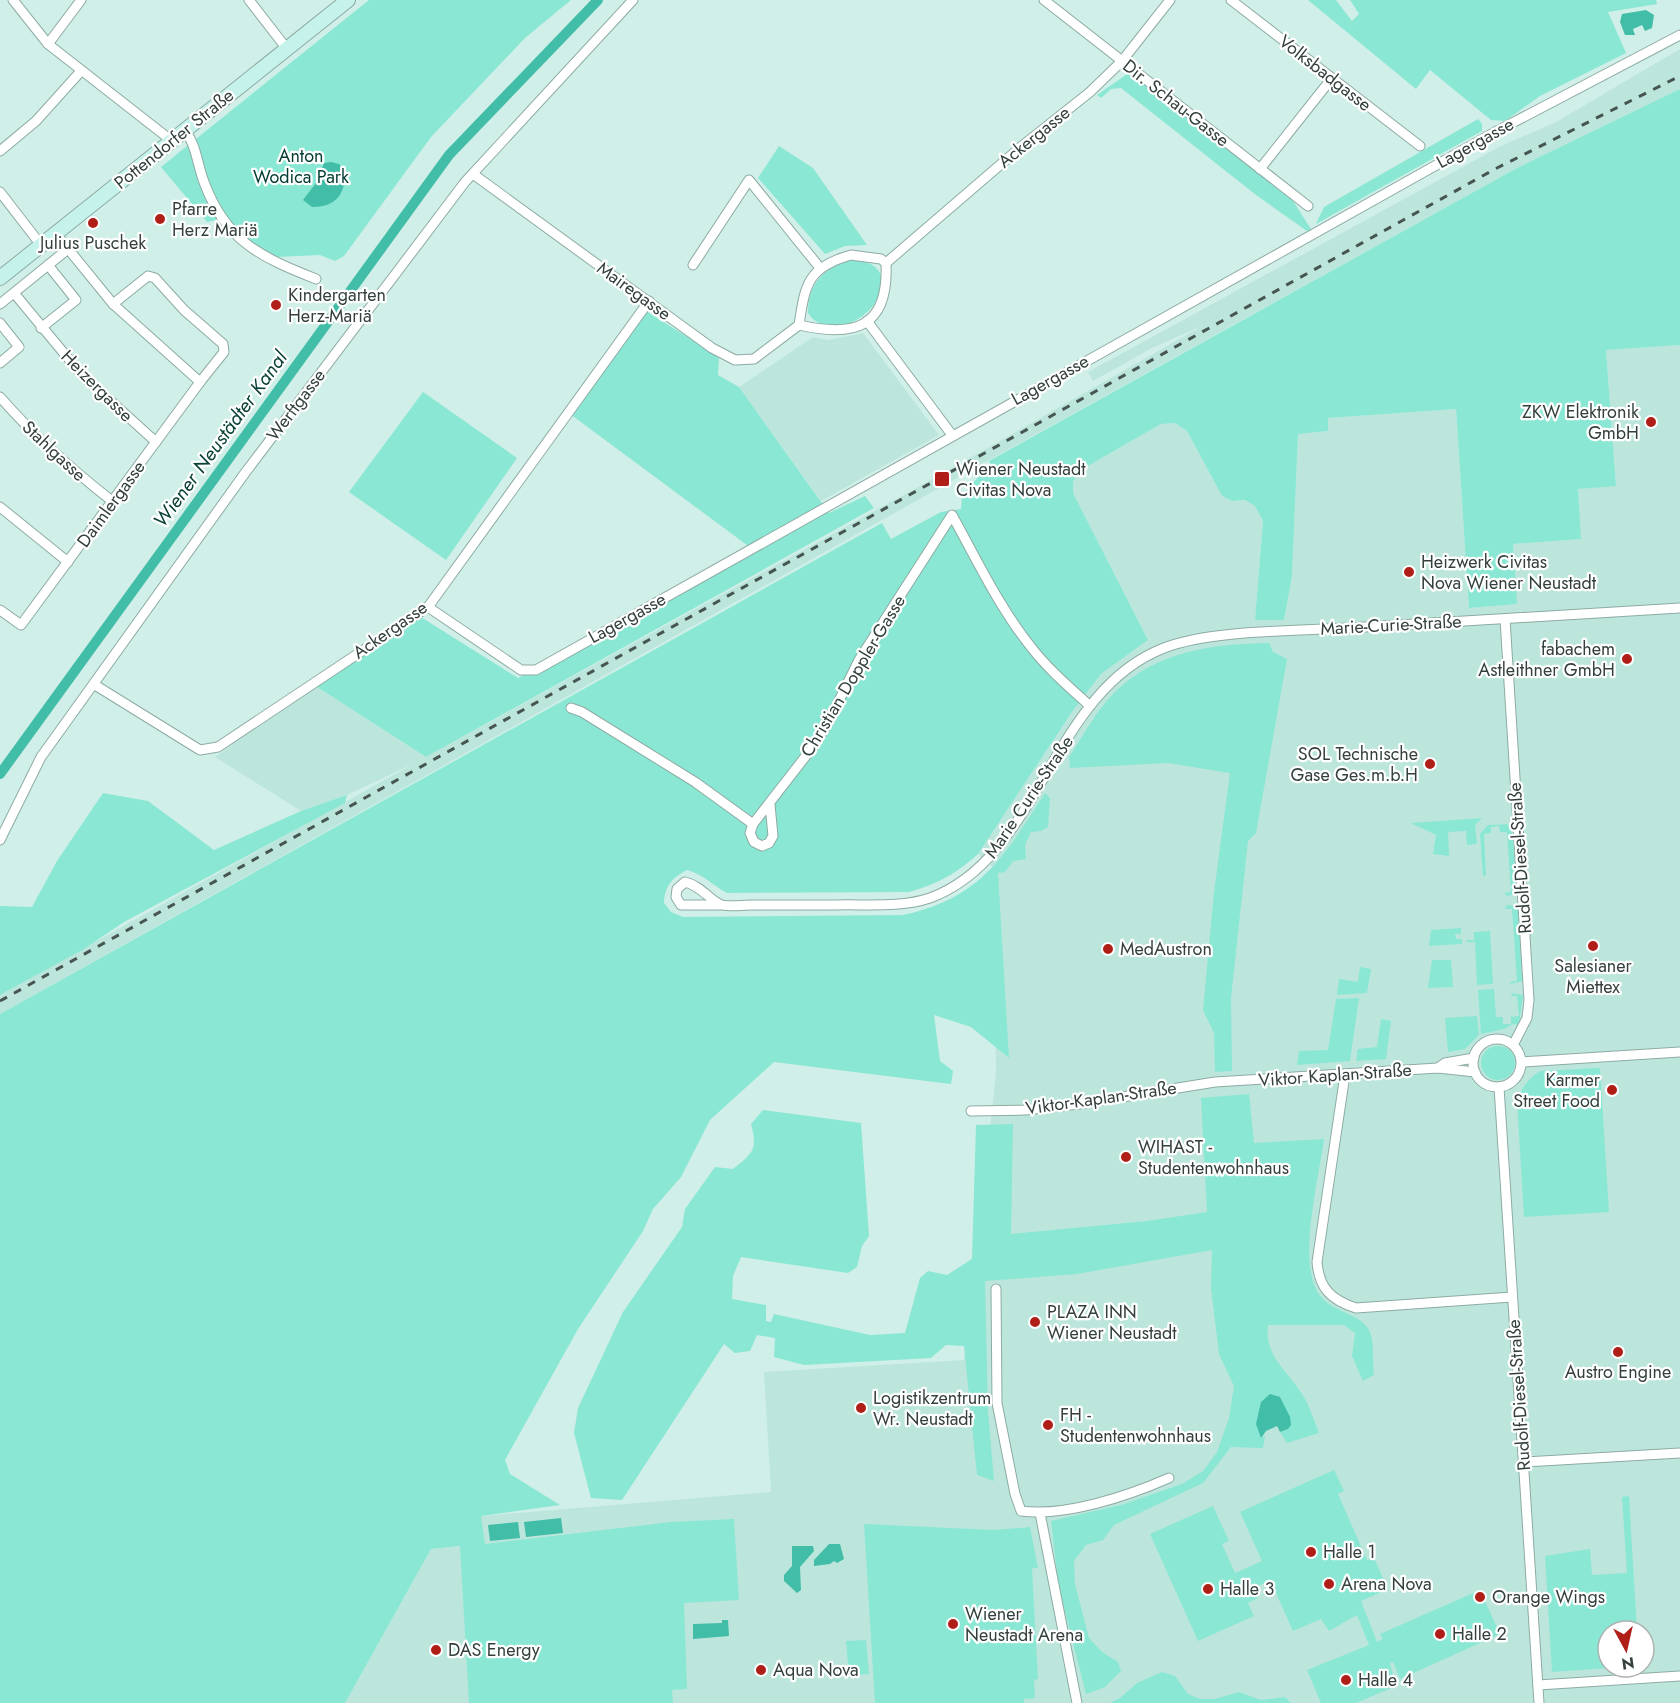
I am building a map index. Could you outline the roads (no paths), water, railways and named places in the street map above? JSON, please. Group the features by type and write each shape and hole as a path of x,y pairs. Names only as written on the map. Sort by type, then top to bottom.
{"main road":[{"name":"Pottendorfer Straße","path":"0,278 348,0"}],"street":[{"path":"13,0 48,44 172,141"},
{"path":"48,44 81,0"},
{"path":"249,0 287,49"},
{"name":"Werftgasse","path":"0,840 41,757 95,685 245,473 474,174 633,0"},
{"name":"Dir. Schau-Gasse","path":"1044,0 1308,206"},
{"name":"Ackergasse","path":"886,263 1022,146 1090,92 1122,61 1170,0"},
{"name":"Volksbadgasse","path":"1231,0 1420,146"},
{"name":"Lagergasse","path":"428,607 521,670 536,670 1497,130 1680,35"},
{"path":"0,150 36,121 81,71"},
{"path":"1260,169 1332,78"},
{"path":"185,130 197,152 209,194 239,239 263,257 316,279"},
{"name":"Mairegasse","path":"474,174 712,348 735,360 753,359 799,325"},
{"path":"693,265 749,180 820,268"},
{"path":"0,192 41,245"},
{"path":"56,234 113,304 200,382"},
{"path":"0,304 68,249"},
{"path":"851,255 881,259 886,263 887,285 882,305 867,321 842,331 799,325 805,286 820,268 833,260 851,255"},
{"path":"41,327 76,300 48,265"},
{"name":"Daimlergasse","path":"0,610 21,625 224,352 224,344 184,310 155,278 148,276 113,304"},
{"name":"Heizergasse","path":"14,293 82,375 156,442"},
{"name":"Ackergasse","path":"95,685 200,750 218,747 428,607 649,301"},
{"path":"867,321 952,435"},
{"path":"0,323 19,347 0,363"},
{"name":"Stahlgasse","path":"0,397 27,428 68,467 112,501"},
{"path":"0,507 68,562"},
{"name":"Christian Doppler-Gasse","path":"753,824 770,805 828,723 859,660 952,516 1005,610 1030,647 1058,678 1090,706"},
{"name":"Marie-Curie-Straße","path":"1278,632 1680,608"},
{"name":"Rudolf-Diesel-Straße","path":"1505,619 1529,1000 1527,1018 1513,1045"},
{"name":"Marie Curie-Straße","path":"720,905 901,904 928,898 952,888 992,856 1090,706 1114,679 1138,662 1163,649 1201,639 1278,632"},
{"path":"571,708 582,712 695,782 753,824 750,833 754,842 762,846 769,843 773,836 770,805"},
{"path":"1493,1039 1504,1040 1513,1045 1522,1062 1516,1079 1499,1088 1484,1083 1474,1065 1484,1043 1493,1039"},
{"path":"1522,1062 1680,1052"},
{"name":"Viktor Kaplan-Straße","path":"1232,1081 1438,1068 1445,1063 1474,1065"},
{"path":"1345,1074 1317,1262 1318,1276 1325,1290 1338,1302 1356,1308 1512,1297"},
{"name":"Viktor-Kaplan-Straße","path":"971,1111 1025,1110 1079,1104 1177,1087 1232,1081"},
{"name":"Rudolf-Diesel-Straße","path":"1499,1088 1539,1703"},
{"path":"996,1289 997,1403 1021,1511 1040,1514 1126,1494 1169,1478"},
{"path":"1525,1462 1680,1453"},
{"path":"1040,1514 1077,1703"},
{"path":"1538,1684 1680,1676"}],"waterway":[{"name":"Wiener Neustädter Kanal","path":"0,774 449,155 598,0"}],"railway":[{"path":"0,1001 1495,169 1680,76"}],"place":[{"name":"Pfarre Herz Mariä","path":"160,219"},
{"name":"Julius Puschek","path":"93,223"},
{"name":"Kindergarten Herz-Mariä","path":"276,305"},
{"name":"ZKW Elektronik GmbH","path":"1651,422"},
{"name":"Wiener Neustadt Civitas Nova","path":"942,479"},
{"name":"Heizwerk Civitas Nova Wiener Neustadt","path":"1409,572"},
{"name":"fabachem Astleithner GmbH","path":"1627,659"},
{"name":"SOL Technische Gase Ges.m.b.H","path":"1430,764"},
{"name":"Salesianer Miettex","path":"1593,946"},
{"name":"MedAustron","path":"1108,949"},
{"name":"Karmer Street Food","path":"1612,1090"},
{"name":"WIHAST - Studentenwohnhaus","path":"1126,1157"},
{"name":"PLAZA INN Wiener Neustadt","path":"1035,1322"},
{"name":"Austro Engine","path":"1618,1352"},
{"name":"Logistikzentrum Wr. Neustadt","path":"861,1408"},
{"name":"FH - Studentenwohnhaus","path":"1048,1425"},
{"name":"Halle 1","path":"1311,1552"},
{"name":"Arena Nova","path":"1329,1584"},
{"name":"Halle 3","path":"1208,1589"},
{"name":"Orange Wings","path":"1480,1597"},
{"name":"Wiener Neustadt Arena","path":"953,1624"},
{"name":"Halle 2","path":"1440,1634"},
{"name":"DAS Energy","path":"436,1650"},
{"name":"Aqua Nova","path":"761,1670"},
{"name":"Halle 4","path":"1346,1680"}],"park label":[{"name":"Anton Wodica Park","path":"301,166"}]}
